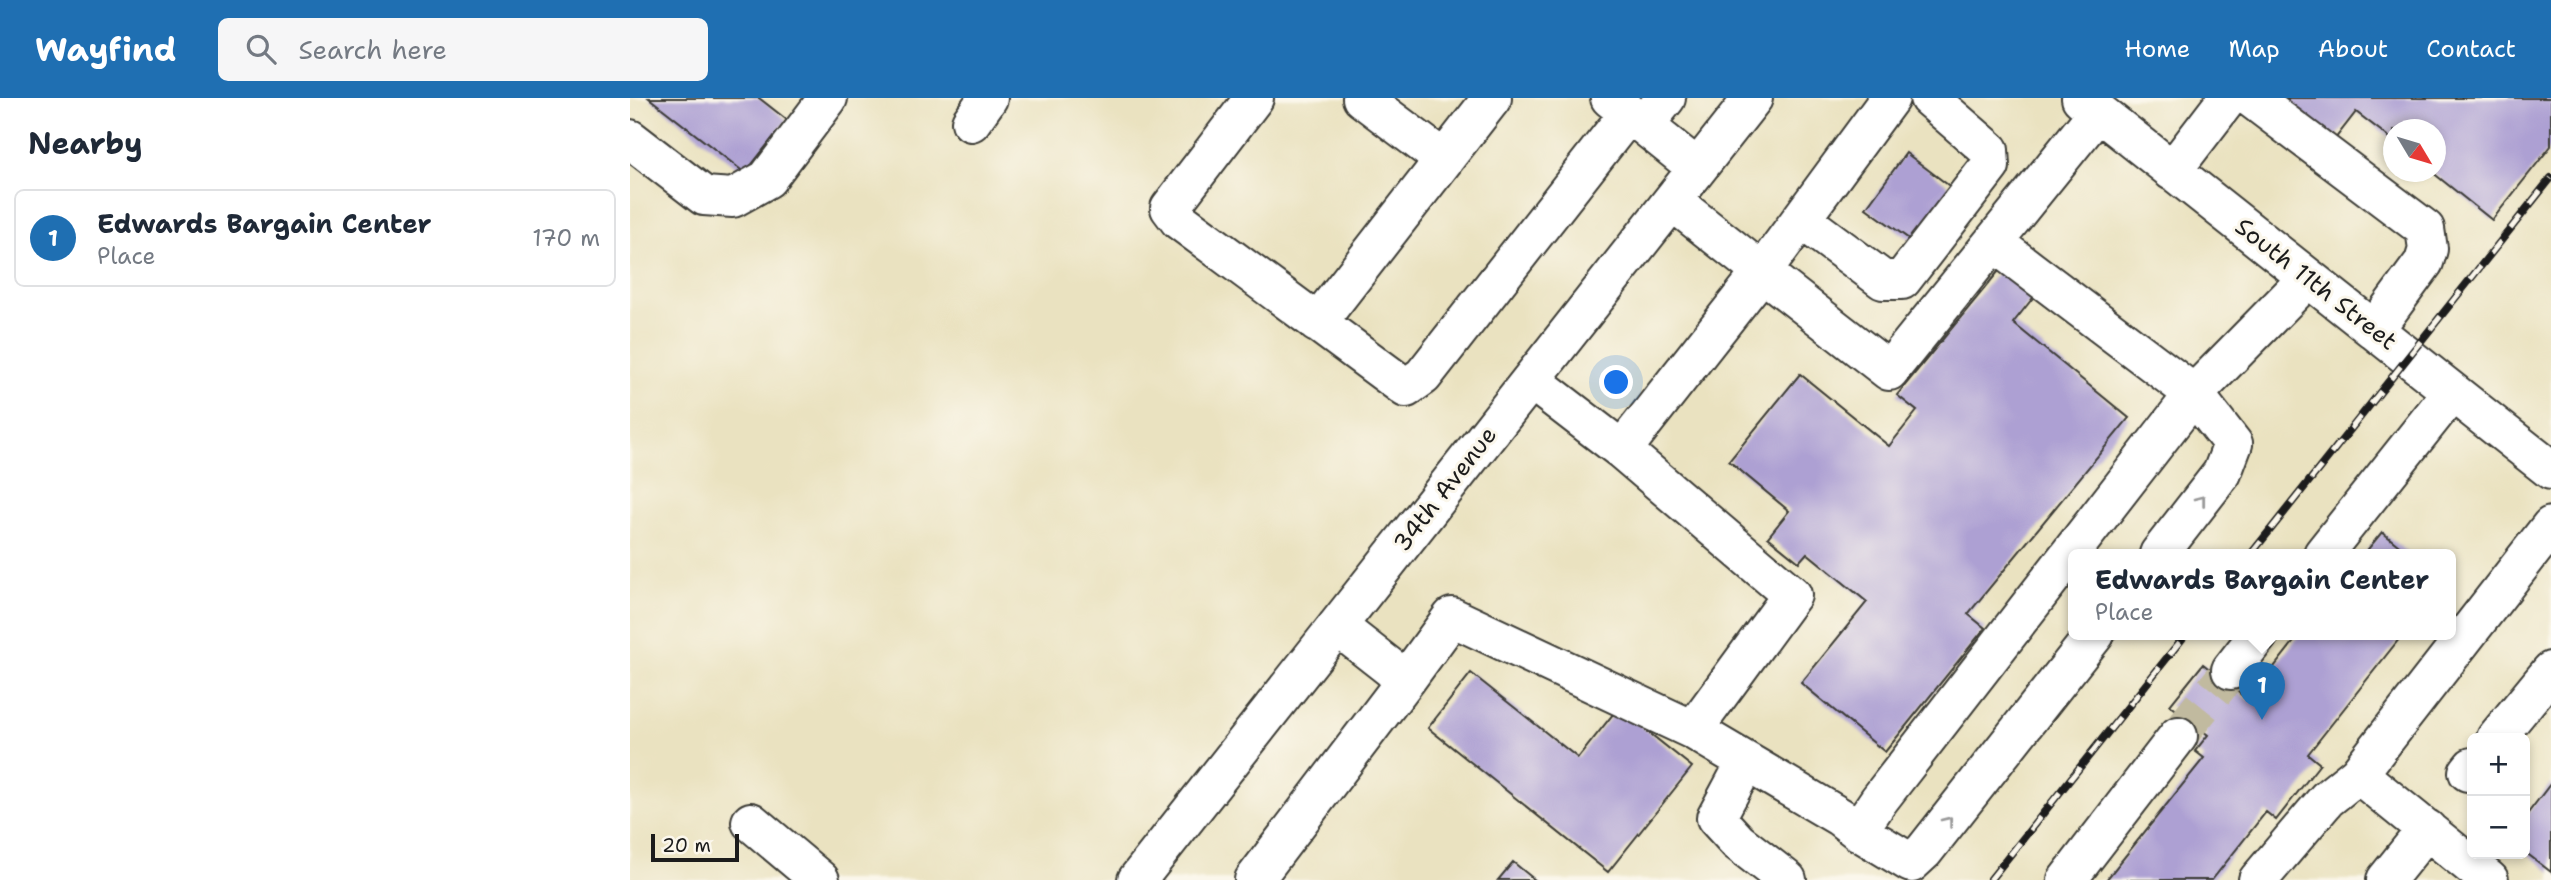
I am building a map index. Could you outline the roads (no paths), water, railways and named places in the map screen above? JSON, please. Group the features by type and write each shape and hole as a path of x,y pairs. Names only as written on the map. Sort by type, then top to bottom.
{"street":[{"path":"630,139 704,196 733,198 767,178 828,98"},
{"path":"1254,98 1170,208 1179,219 1406,388 1423,376 1637,109 1698,168"},
{"path":"1362,98 1443,159"},
{"path":"1317,323 1492,98"},
{"name":"34th Avenue","path":"1137,880 1753,98"},
{"path":"1622,450 1762,272 1891,98"},
{"path":"1801,219 1883,279 1902,280 1990,166 1989,150 1929,98"},
{"path":"2172,171 2228,98"},
{"path":"2251,98 2425,229 2428,249 2424,262 2374,330"},
{"path":"1672,201 1889,371 1993,242 2089,105"},
{"name":"South 11th Street","path":"2089,105 2551,470"},
{"path":"1993,242 2194,394 2233,444 2222,473 2163,549"},
{"path":"2074,549 2194,394 2308,278"},
{"path":"1531,380 1622,450 1791,595 1693,730"},
{"path":"2327,549 2452,392"},
{"path":"2258,880 2327,799 2358,774 2551,526"},
{"path":"1858,831 2068,557"},
{"path":"1254,880 1452,617 1693,730 1840,817 1905,872 2090,640"},
{"path":"1337,626 1406,680"},
{"path":"2231,670 2254,640"},
{"path":"2500,733 2551,671"},
{"path":"2067,880 2178,736"},
{"path":"1746,762 1716,818 1738,842 1787,880"},
{"path":"2358,774 2489,880"},
{"path":"751,822 820,880"},
{"path":"2386,880 2427,830"}],"tunnel":[{"path":"2178,736 2231,670"}],"railway":[{"path":"2255,549 2551,178"},
{"path":"1990,880 2181,640"}],"place":[{"name":"Edwards Bargain Center","path":"2262,720"}]}
